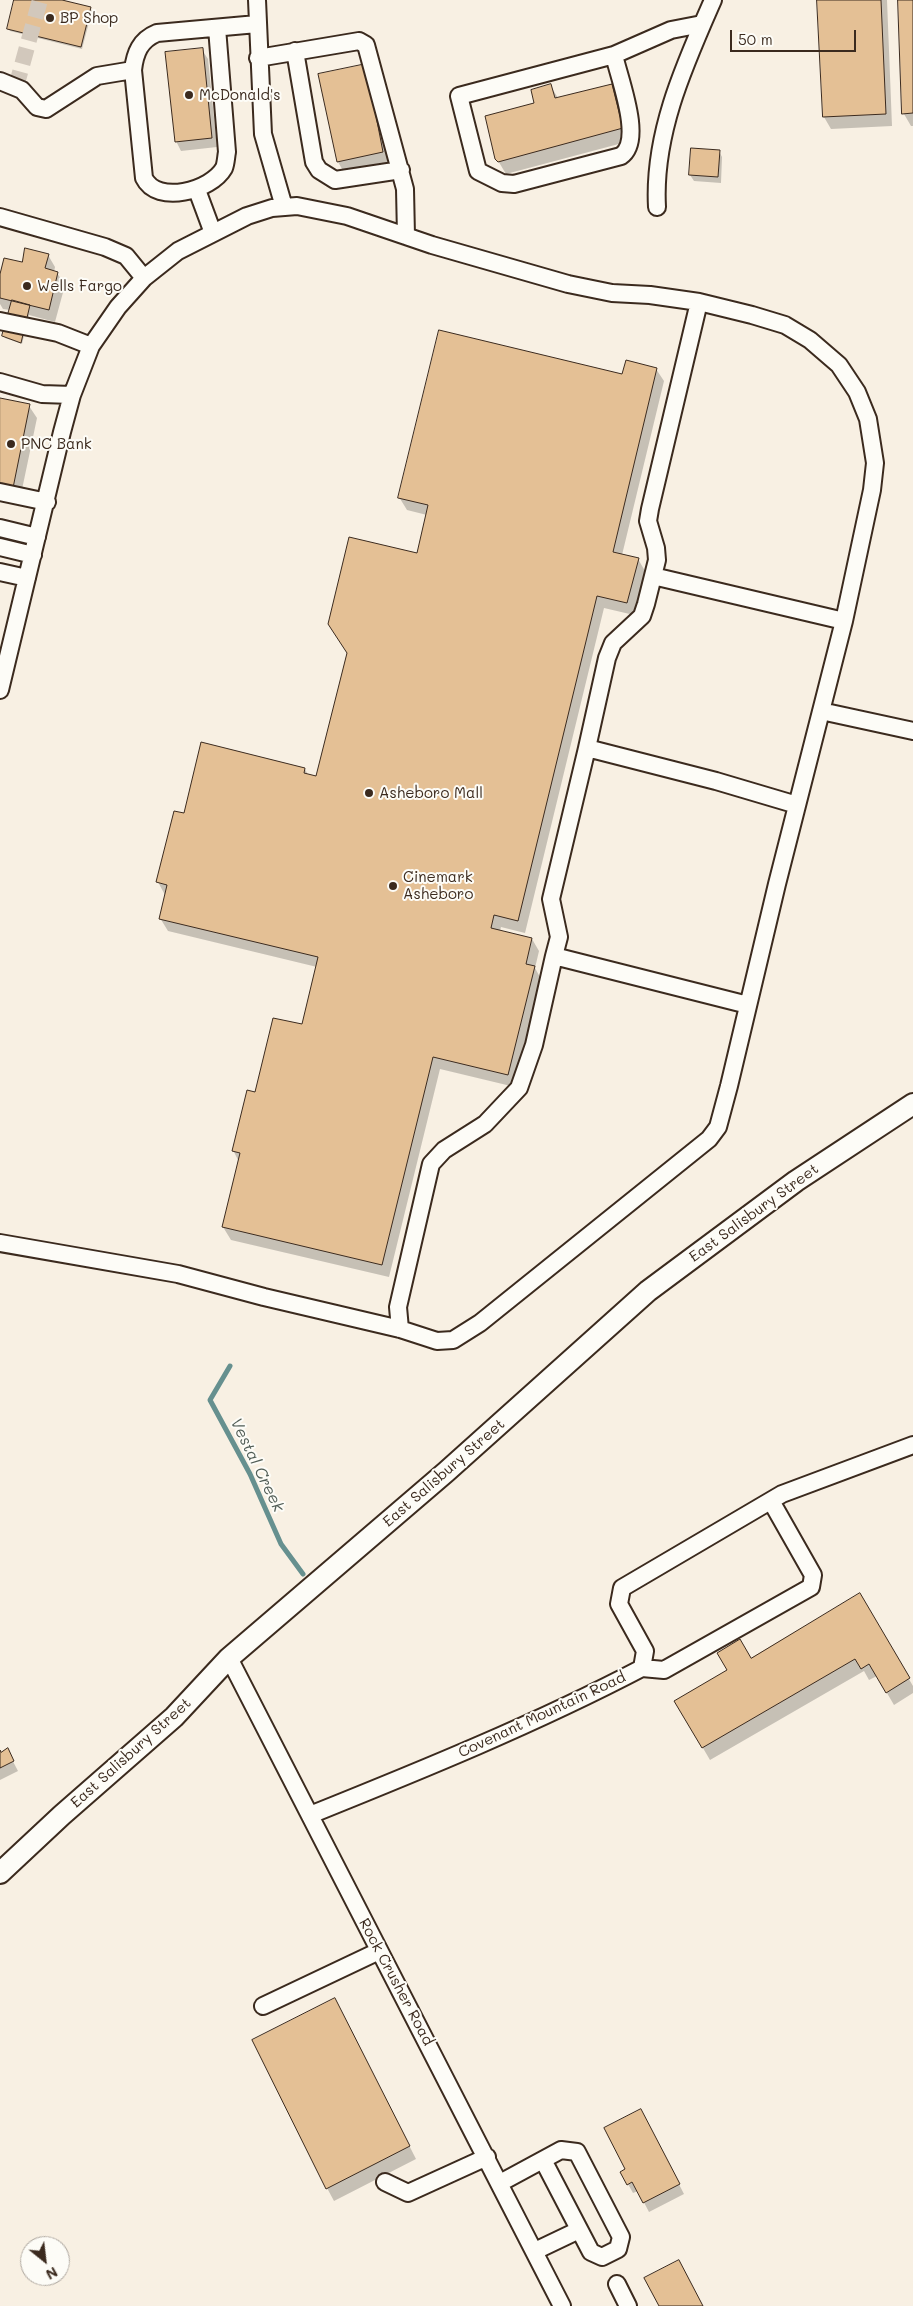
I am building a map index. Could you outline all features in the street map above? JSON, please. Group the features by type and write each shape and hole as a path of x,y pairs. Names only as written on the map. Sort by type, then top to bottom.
{"main road":[{"name":"East Salisbury Street","path":"0,1873 62,1815 174,1717 229,1658 446,1472 648,1291 796,1181 913,1104"}],"street":[{"path":"257,0 258,58 263,134 284,207"},
{"path":"657,207 656,181 661,144 673,98 713,0"},
{"path":"217,28 226,160 220,173 197,190 157,192 146,184 144,178 133,70 135,57 147,37 157,32 257,24"},
{"path":"614,55 632,126 631,146 627,152 622,156 514,184 502,183 478,171 459,96 614,55 671,30 702,24"},
{"path":"258,58 359,41 366,45 405,189 406,236"},
{"path":"295,51 314,162 319,170 335,180 401,170"},
{"path":"0,81 22,90 37,107 46,109 97,76 133,70"},
{"path":"197,190 213,233"},
{"path":"0,1243 178,1274 264,1297 400,1329 437,1341 453,1340 470,1332 709,1139 718,1127 722,1116 797,805 844,621 876,463 868,419 857,392 839,365 810,340 785,325 700,302 650,295 612,293 568,284 432,245 347,216 297,206 272,208 256,213 178,251 144,278 118,307 91,346 72,395 47,502 1,680"},
{"path":"0,218 126,256 144,278"},
{"path":"400,1329 398,1307 431,1164 444,1150 485,1124 519,1088 534,1045 559,937 551,899 607,658 613,643 642,616 657,560 656,548 648,521 650,509 700,302"},
{"path":"0,321 58,333 91,346"},
{"path":"0,382 42,394 72,395"},
{"path":"0,492 47,502"},
{"path":"0,528 38,536"},
{"path":"0,547 33,555"},
{"path":"0,572 27,578"},
{"path":"653,576 844,621"},
{"path":"821,711 913,731"},
{"path":"587,748 716,781 797,805"},
{"path":"554,956 748,1005"},
{"name":"Covenant Mountain Road","path":"310,1815 575,1702 642,1668 646,1651 619,1604 622,1588 782,1494 913,1445"},
{"path":"642,1668 664,1670 811,1587 813,1574 771,1501"},
{"name":"Rock Crusher Road","path":"229,1658 562,2306"},
{"path":"263,2006 379,1951"},
{"path":"500,2183 561,2150 577,2152 621,2237 618,2249 602,2257 591,2252 544,2160"},
{"path":"385,2182 408,2193 486,2157"},
{"path":"535,2251 579,2230"},
{"path":"617,2284 628,2306"}],"building":[{"path":"14,0 62,0 91,7 81,47 7,29"},
{"path":"817,0 881,0 886,114 823,117"},
{"path":"898,0 913,0 913,113 902,114"},
{"name":"McDonald's","path":"203,48 212,138 175,142 165,52"},
{"path":"366,64 383,152 337,162 318,74"},
{"path":"551,84 555,98 612,84 623,128 498,162 495,159 485,116 534,103 531,90"},
{"path":"691,148 720,150 718,177 689,175"},
{"name":"Wells Fargo","path":"25,248 49,254 45,268 58,272 49,310 0,298 0,274 4,258 22,262"},
{"path":"12,300 30,305 21,343 2,336"},
{"name":"Asheboro Mall","path":"439,330 622,374 626,360 657,368 613,552 639,558 627,603 597,596 518,921 494,915 491,928 532,938 526,964 535,966 508,1075 433,1057 382,1265 222,1227 240,1153 232,1151 247,1090 255,1092 273,1018 302,1024 318,957 159,919 167,885 156,882 174,811 184,813 201,742 305,768 304,773 316,776 347,653 328,624 349,537 417,553 428,505 398,498"},
{"name":"PNC Bank","path":"0,398 30,404 13,488 0,484"},
{"path":"860,1593 910,1678 886,1693 869,1664 861,1669 855,1659 702,1748 674,1701 727,1670 717,1653 740,1639 751,1658"},
{"path":"8,1748 14,1761 0,1768 0,1750 1,1752"},
{"path":"335,1998 410,2146 326,2189 252,2040"},
{"path":"641,2109 680,2184 643,2203 632,2182 627,2185 620,2172 625,2169 604,2128"},
{"path":"679,2260 703,2306 659,2306 644,2278"}],"waterway":[{"name":"Vestal Creek","path":"230,1366 210,1400 250,1474 281,1544 303,1574"}],"tunnel":[{"path":"16,87 40,0"}],"place":[{"name":"BP Shop","path":"50,18"},
{"name":"McDonald's","path":"189,95"},
{"name":"Wells Fargo","path":"27,286"},
{"name":"PNC Bank","path":"11,444"},
{"name":"Asheboro Mall","path":"369,793"},
{"name":"Cinemark Asheboro","path":"393,886"}]}
